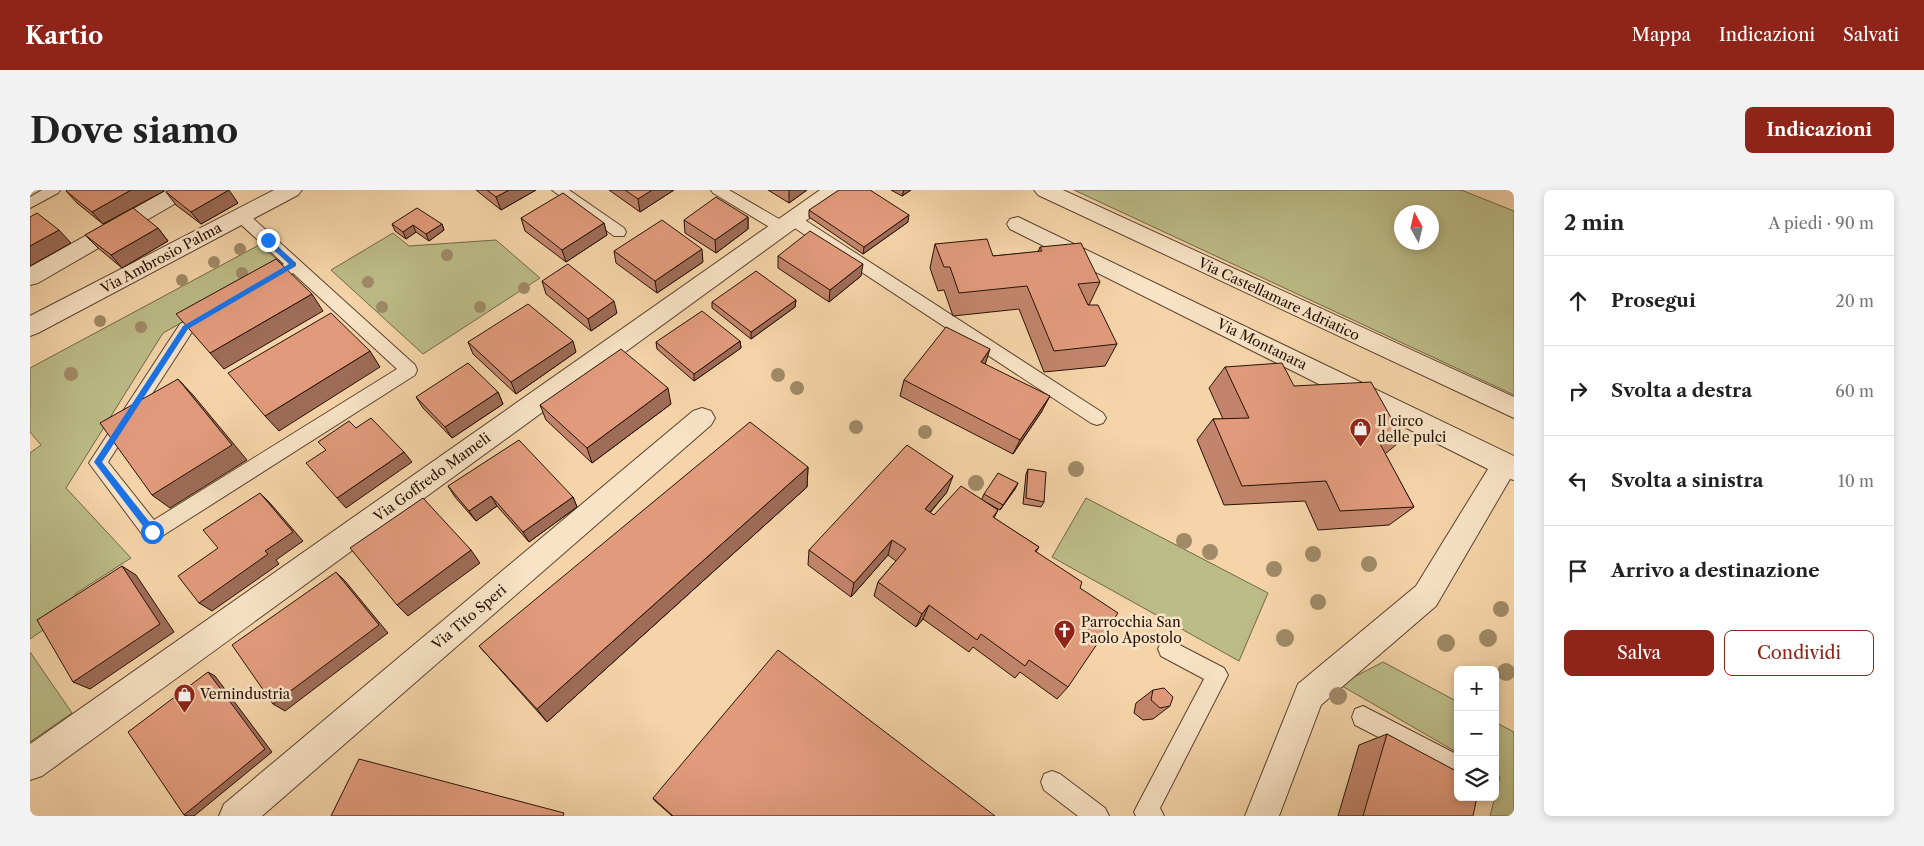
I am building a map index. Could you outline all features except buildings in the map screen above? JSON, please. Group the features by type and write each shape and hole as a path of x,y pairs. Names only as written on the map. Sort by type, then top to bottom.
{"street":[{"path":"30,277 183,190"},
{"name":"Via Ambrosio Palma","path":"30,327 291,190"},
{"name":"Via Goffredo Mameli","path":"30,764 834,190"},
{"name":"Via Castellamare Adriatico","path":"1045,190 1514,408"},
{"name":"Via Montanara","path":"1018,224 1509,466 1426,596 1309,695 1262,816"},
{"name":"Via Tito Speri","path":"236,816 702,418"}],"lane":[{"path":"30,202 53,190"},
{"path":"558,190 619,232"},
{"path":"718,190 787,223 1098,418"},
{"path":"219,308 186,328 98,462 152,532 409,370 241,216"},
{"path":"252,289 294,264"},
{"path":"1152,816 1146,812 1217,675 1168,649"},
{"path":"1363,717 1454,764"},
{"path":"1052,782 1097,816"}],"green space":[{"path":"1074,190 1461,190 1514,211 1514,395"},
{"path":"393,233 409,246 496,240 540,278 423,354 331,270"},
{"path":"259,245 284,265 163,333 66,488 131,558 75,594 81,604 30,639 30,453 41,445 30,432 30,368"},
{"path":"1086,498 1268,593 1239,661 1052,557"},
{"path":"30,652 72,713 30,742"},
{"path":"1383,662 1454,700 1454,751 1342,686 1348,680"},
{"path":"1499,724 1514,732 1514,816 1490,816 1494,801 1499,801"}],"place":[{"name":"Il circo delle pulci","path":"1361,448"},
{"name":"Parrocchia San Paolo Apostolo","path":"1065,649"},
{"name":"Vernindustria","path":"184,713"}],"route":[{"path":"152,532 98,462 186,328 294,264 268,240"}]}
